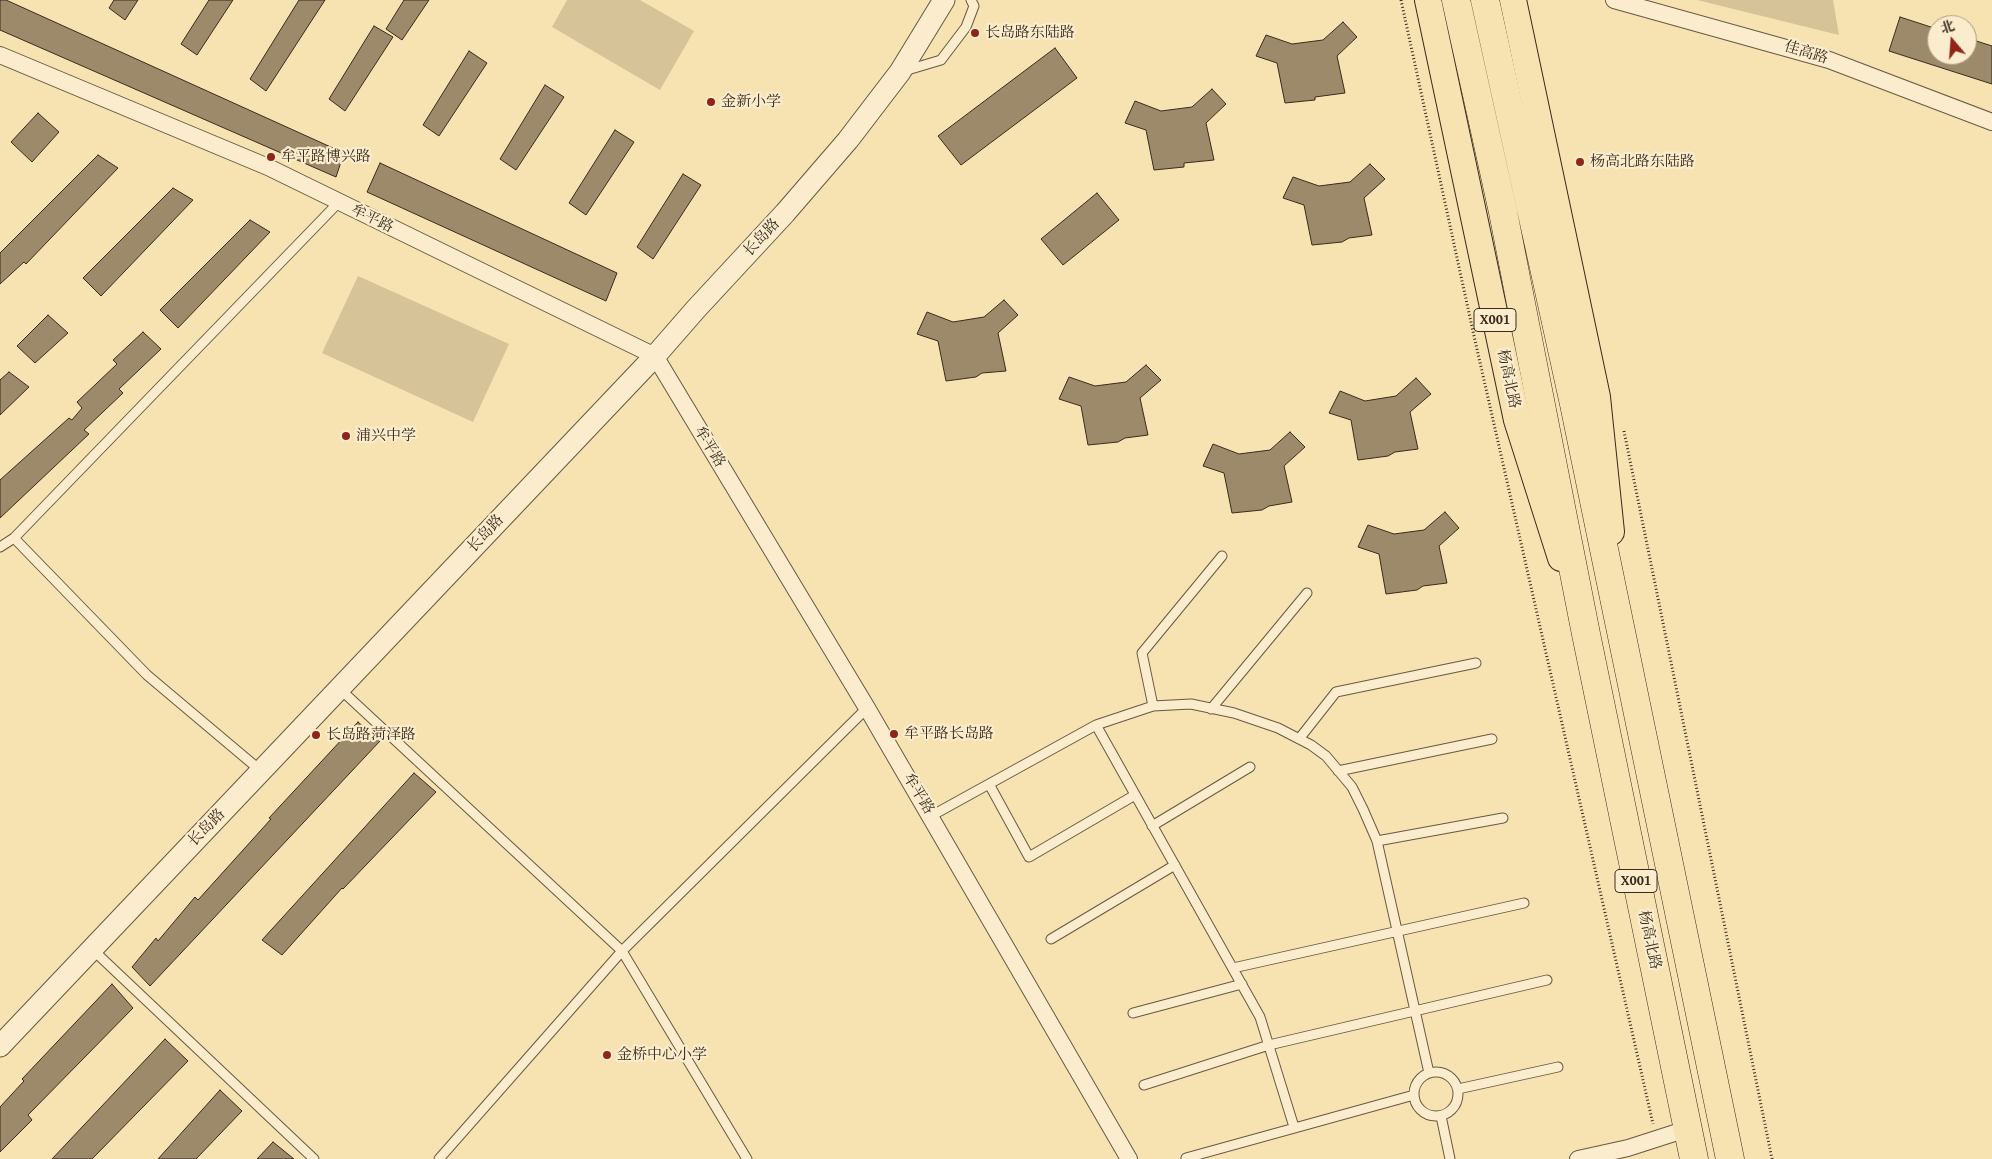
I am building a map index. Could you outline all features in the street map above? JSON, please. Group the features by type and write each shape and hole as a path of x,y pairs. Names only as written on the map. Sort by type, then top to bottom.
{"highway":[{"name":"杨高北路","path":"1456,0 1503,212 1586,634 1694,1159"},
{"name":"X001","path":"1485,0 1574,404 1730,1159"}],"main road":[{"name":"杨高北路","path":"1428,0 1517,420 1586,634"},
{"name":"X001","path":"1513,0 1597,397 1620,627"},
{"name":"X001","path":"1723,1121 1734,1159"}],"street":[{"name":"长岛路","path":"0,1046 654,356 785,213 848,140 900,72 944,0"},
{"name":"佳高路","path":"1614,0 1829,60 1992,122"},
{"name":"牟平路","path":"0,54 268,167 654,356 931,816 1129,1159"},
{"path":"1578,1159 1657,1139 1687,1129"}],"lane":[{"path":"900,72 941,60 966,27 974,6 971,0"},
{"path":"0,547 14,538 339,202"},
{"path":"14,538 147,675 261,771"},
{"path":"1153,706 1142,652 1222,556"},
{"path":"1211,708 1307,593"},
{"path":"1299,739 1336,692 1476,663"},
{"path":"340,688 622,951 748,1159"},
{"path":"931,816 1096,725 1153,706 1191,704 1234,713 1278,728 1311,745 1326,756 1352,787 1364,809 1377,842 1429,1073"},
{"path":"439,1159 622,951 867,708"},
{"path":"1096,725 1260,1017 1294,1127"},
{"path":"1338,771 1492,739"},
{"path":"1152,826 1250,767"},
{"path":"988,784 1029,856 1135,795"},
{"path":"1377,842 1503,818"},
{"path":"1051,939 1175,865"},
{"path":"1232,968 1524,903"},
{"path":"92,949 314,1159"},
{"path":"1144,1085 1269,1045 1547,980"},
{"path":"1133,1013 1242,984"},
{"path":"1458,1089 1558,1066"},
{"path":"1436,1072 1450,1076 1458,1089 1458,1096 1453,1108 1441,1116 1426,1114 1420,1109 1414,1095 1418,1081 1429,1073 1436,1072"},
{"path":"1186,1158 1414,1095"},
{"path":"1441,1116 1450,1159"}],"path":[{"path":"1401,0 1474,336 1657,1139"},
{"path":"1622,421 1772,1159"}],"shaded area":[{"path":"567,0 640,0 694,31 660,90 552,27"},
{"path":"1697,0 1833,0 1839,35"},
{"path":"358,276 509,344 473,422 322,353"}],"building":[{"path":"0,0 6,0 344,153 336,177 0,30"},
{"path":"114,0 138,0 125,20 109,8"},
{"path":"209,0 233,0 197,55 181,44"},
{"path":"299,0 325,0 266,91 250,79"},
{"path":"404,0 429,0 402,40 386,29"},
{"path":"1900,17 1927,26 1927,63 1889,51"},
{"path":"1343,22 1357,37 1337,56 1345,93 1315,97 1315,100 1285,103 1277,63 1256,56 1266,35 1292,44 1323,40"},
{"path":"374,26 393,37 345,111 329,99"},
{"path":"1977,41 1992,46 1992,84 1933,65 1977,65"},
{"path":"1055,48 1077,78 961,165 938,136"},
{"path":"469,51 487,63 439,136 423,125"},
{"path":"545,85 564,97 516,170 500,159"},
{"path":"1212,89 1226,104 1206,123 1214,160 1184,163 1184,167 1154,170 1146,130 1125,123 1135,101 1161,111 1192,107"},
{"path":"38,113 59,132 32,162 11,142"},
{"path":"615,130 634,142 586,215 569,203"},
{"path":"98,155 118,168 26,264 24,262 0,284 0,253"},
{"path":"380,163 617,273 606,301 367,192"},
{"path":"1370,164 1385,179 1364,198 1372,235 1349,238 1342,242 1312,245 1304,205 1283,198 1293,177 1319,186 1350,182"},
{"path":"683,174 701,185 653,259 637,247"},
{"path":"173,188 193,200 101,296 83,278"},
{"path":"1097,193 1119,220 1063,265 1041,239"},
{"path":"250,220 270,232 178,328 160,310"},
{"path":"1004,300 1018,315 998,333 1006,371 982,373 976,377 946,381 938,341 917,334 927,312 953,322 984,317"},
{"path":"48,315 68,333 35,363 17,346"},
{"path":"143,332 161,349 119,389 123,393 84,430 89,434 0,518 0,480 69,418 72,420 82,408 77,402 117,364 113,360"},
{"path":"1146,365 1161,380 1140,398 1148,435 1125,438 1118,442 1088,445 1081,406 1059,399 1069,377 1095,386 1126,382"},
{"path":"9,372 29,387 0,415 0,380"},
{"path":"1416,378 1431,394 1410,412 1418,449 1358,460 1351,420 1329,413 1340,391 1365,401 1396,396"},
{"path":"1290,432 1305,447 1284,466 1292,502 1269,506 1262,510 1232,513 1224,473 1203,466 1213,444 1239,454 1270,450"},
{"path":"1445,512 1459,528 1439,546 1447,583 1423,586 1417,590 1386,594 1379,554 1358,547 1368,525 1394,534 1424,530"},
{"path":"358,722 380,741 150,986 132,967 156,938 158,941 195,897 198,900 271,819 269,818"},
{"path":"414,773 436,792 342,888 282,955 262,940"},
{"path":"112,984 133,1008 28,1115 32,1120 0,1152 0,1107 24,1081 22,1079"},
{"path":"165,1039 188,1061 92,1159 52,1159"},
{"path":"220,1090 242,1111 196,1159 158,1159"},
{"path":"273,1142 294,1159 257,1159"}],"place":[{"name":"长岛路东陆路","path":"975,33"},
{"name":"金新小学","path":"711,102"},
{"name":"牟平路博兴路","path":"271,157"},
{"name":"杨高北路东陆路","path":"1580,162"},
{"name":"浦兴中学","path":"346,436"},
{"name":"牟平路长岛路","path":"894,734"},
{"name":"长岛路菏泽路","path":"316,735"},
{"name":"金桥中心小学","path":"607,1055"}]}
